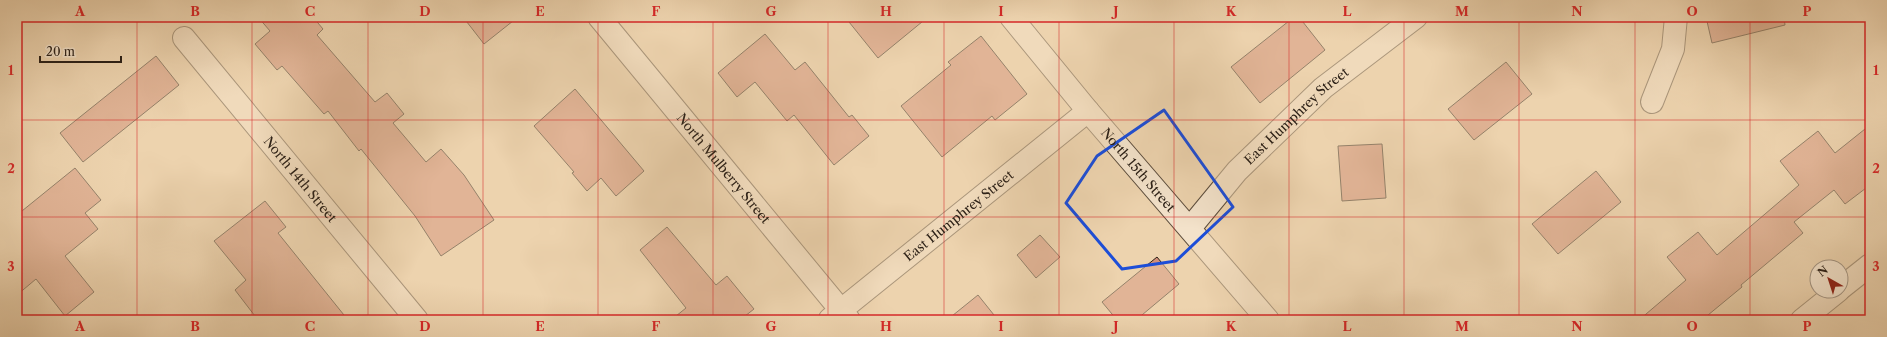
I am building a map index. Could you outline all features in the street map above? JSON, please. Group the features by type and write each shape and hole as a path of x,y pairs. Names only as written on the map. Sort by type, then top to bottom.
{"street":[{"name":"North Mulberry Street","path":"599,17 840,317"},
{"name":"North 15th Street","path":"1011,17 1088,111 1268,320"},
{"name":"East Humphrey Street","path":"1190,228 1237,171 1323,88 1416,17"},
{"path":"1652,102 1673,49 1676,17"},
{"name":"North 14th Street","path":"184,38 418,320"},
{"name":"East Humphrey Street","path":"840,317 1088,111"},
{"path":"1849,282 1870,265"},
{"path":"1802,320 1828,299"}],"highlighted area":[{"path":"1164,110 1233,207 1176,261 1122,269 1066,203 1097,156"}],"building":[{"path":"258,17 313,17 323,29 317,35 375,102 387,93 404,114 393,123 426,162 441,149 464,175 494,220 441,256 415,216 361,149 359,151 328,111 324,114 282,66 277,70 255,44 270,31"},
{"path":"463,17 518,17 484,44"},
{"path":"845,17 928,17 878,58"},
{"path":"1294,17 1299,17 1325,50 1260,103 1231,67"},
{"path":"1706,17 1784,17 1785,25 1712,43"},
{"path":"765,34 795,70 805,62 849,117 852,115 869,136 834,165 794,115 787,121 755,82 737,97 718,73"},
{"path":"981,36 1027,94 995,120 992,116 942,157 901,106 951,65 948,62"},
{"path":"156,56 179,85 83,162 60,133"},
{"path":"1506,62 1532,94 1474,140 1448,109"},
{"path":"575,89 644,171 616,196 601,178 587,191 572,173 574,172 534,126"},
{"path":"1870,125 1870,185 1845,204 1834,190 1794,222 1803,233 1702,320 1639,320 1686,280 1667,257 1698,232 1717,255 1799,185 1780,161 1818,131 1835,153"},
{"path":"1382,144 1386,198 1342,201 1338,146"},
{"path":"75,168 101,200 85,213 98,229 65,256 94,292 65,316 36,279 17,295 17,215"},
{"path":"1596,171 1621,202 1558,254 1532,224"},
{"path":"265,201 286,227 278,233 348,320 258,320 235,290 246,280 214,241"},
{"path":"667,227 716,285 727,276 754,309 740,320 671,320 686,308 640,250"},
{"path":"1040,235 1060,257 1036,278 1017,255"},
{"path":"1157,257 1179,284 1136,320 1117,320 1102,302"},
{"path":"978,295 998,320 947,320"}]}
